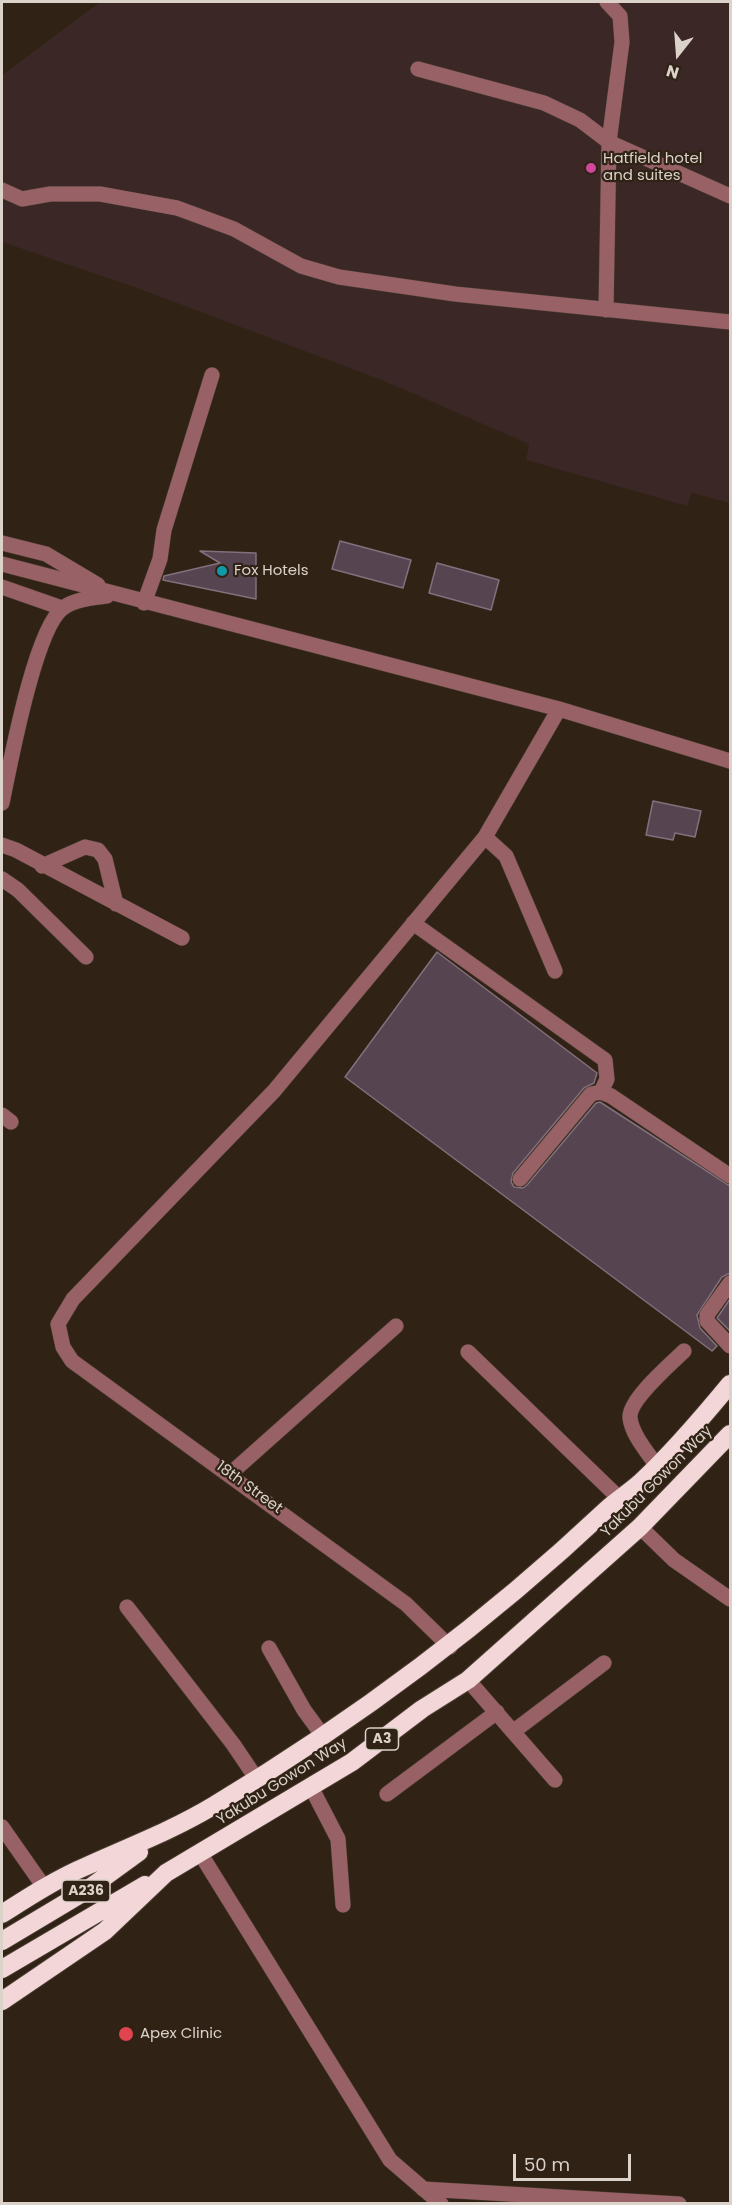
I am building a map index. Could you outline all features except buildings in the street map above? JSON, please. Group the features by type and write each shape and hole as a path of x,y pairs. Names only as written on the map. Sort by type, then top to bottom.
{"highway":[{"name":"Yakubu Gowon Way","path":"2,1914 44,1887 165,1833 385,1695 450,1647 564,1551 688,1436 730,1384"},
{"name":"Yakubu Gowon Way","path":"2,2001 93,1941 166,1873 352,1762 422,1709 468,1680 640,1527 730,1434"},
{"name":"A236","path":"2,1941 84,1892 165,1833"},
{"name":"A236","path":"2,1969 166,1873"}],"street":[{"path":"606,310 609,142 622,42 620,16 607,2"},
{"path":"418,69 544,103 580,120 609,142 730,195"},
{"path":"2,190 22,199 50,194 100,194 177,208 234,230 300,266 339,277 455,294 730,322"},
{"path":"144,603 160,559 164,530 212,375"},
{"path":"2,543 46,554 113,595"},
{"path":"2,564 113,595 319,645 559,709 730,761"},
{"path":"2,587 62,608"},
{"path":"2,803 16,737 46,632 62,608 81,601 113,595"},
{"path":"559,709 485,837 413,923 605,1060 607,1079 601,1092"},
{"path":"485,837 506,856 555,971"},
{"path":"2,845 182,938"},
{"path":"42,866 85,847 98,850 108,868 116,904"},
{"path":"2,879 18,890 86,957"},
{"name":"18th Street","path":"413,923 274,1091 73,1299 58,1324 63,1347 72,1361 406,1604 450,1647"},
{"path":"520,1179 591,1094 601,1092 611,1095 730,1176"},
{"path":"730,1283 708,1315 707,1321 730,1346"},
{"path":"230,1474 396,1326"},
{"path":"657,1466 633,1429 629,1417 632,1404 684,1351"},
{"path":"468,1353 620,1499"},
{"path":"640,1527 674,1560 730,1599"},
{"path":"127,1608 233,1744 256,1778"},
{"path":"269,1648 304,1710 323,1736"},
{"path":"514,1731 604,1663"},
{"path":"468,1680 555,1780"},
{"path":"387,1794 497,1712"},
{"path":"310,1787 338,1839 343,1870 343,1905"},
{"path":"2,1827 44,1887"},
{"path":"200,1853 390,2160 441,2204"},
{"path":"423,2189 679,2204"}],"shaded area":[{"path":"100,2 730,2 730,503 692,493 687,506 526,460 529,444 384,381 137,288 2,242 2,75"}],"place":[{"name":"Hatfield hotel and suites","path":"591,168"},
{"name":"Fox Hotels","path":"222,571"},
{"name":"Apex Clinic","path":"126,2034"}]}
